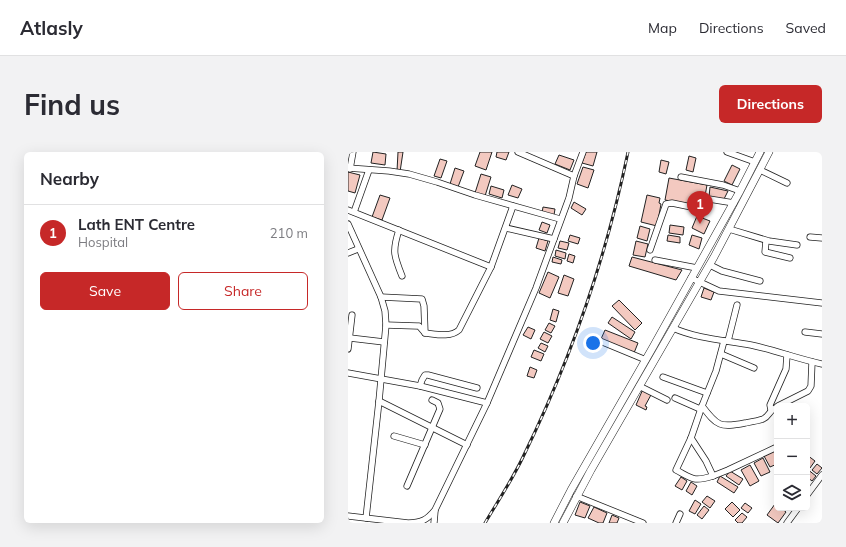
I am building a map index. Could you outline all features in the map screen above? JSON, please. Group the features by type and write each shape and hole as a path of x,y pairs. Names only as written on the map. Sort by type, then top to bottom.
{"main road":[{"path":"554,523 734,203 760,152"},
{"path":"563,523 576,496 710,265 769,152"}],"street":[{"path":"353,152 349,168 409,174 560,220"},
{"path":"518,152 574,176"},
{"path":"348,516 418,523 430,517 435,510 487,403 536,288 569,198 574,176 583,152"},
{"path":"727,152 755,162"},
{"path":"354,212 369,170"},
{"path":"760,170 787,183"},
{"path":"681,177 723,185 740,191"},
{"path":"650,250 666,204 672,203 701,209 709,199 734,203"},
{"path":"424,333 450,335 459,330 491,267 513,206"},
{"path":"348,210 491,267"},
{"path":"348,224 381,298 385,311 386,324 366,518"},
{"path":"506,228 554,240"},
{"path":"729,229 766,241 797,245"},
{"path":"398,230 394,244 394,251 402,276"},
{"path":"810,237 822,238"},
{"path":"766,241 765,252 790,258"},
{"path":"348,253 358,249"},
{"path":"655,260 697,268"},
{"path":"710,265 722,271 760,281"},
{"path":"692,278 719,291 822,303"},
{"path":"381,298 422,299 424,306 424,333"},
{"path":"737,305 716,371 701,407 691,438 676,470 695,480 701,480 728,470 774,448"},
{"path":"348,348 352,315"},
{"path":"386,324 419,326 424,333"},
{"path":"673,328 686,334 764,348 822,364"},
{"path":"805,332 822,334"},
{"path":"350,338 384,342"},
{"path":"600,341 646,360"},
{"path":"721,354 754,368"},
{"path":"675,398 701,407 712,420 723,425 730,426 765,418 770,410 770,405 786,369 787,355"},
{"path":"784,403 808,391 811,386 812,362"},
{"path":"348,374 420,386 487,403"},
{"path":"420,386 423,377 428,375 477,388"},
{"path":"663,377 707,393"},
{"path":"639,386 667,400"},
{"path":"407,486 440,409 438,403 432,400"},
{"path":"379,401 467,445"},
{"path":"770,410 774,408"},
{"path":"394,436 425,445"},
{"path":"691,438 706,461 713,476"},
{"path":"810,492 822,475"},
{"path":"576,496 643,523"},
{"path":"434,523 435,510"},
{"path":"787,523 796,511"},
{"path":"676,523 680,514"}],"building":[{"path":"373,152 386,154 385,165 371,163"},
{"path":"398,152 403,152 400,172 397,171"},
{"path":"480,152 492,152 486,170 475,166"},
{"path":"497,152 509,152 506,160 496,157"},
{"path":"586,152 597,152 593,166 582,163"},
{"path":"559,155 574,160 570,170 555,164"},
{"path":"689,156 696,158 693,172 686,170"},
{"path":"440,159 447,161 441,178 434,176"},
{"path":"661,160 669,162 666,174 659,172"},
{"path":"732,165 740,169 732,185 724,181"},
{"path":"583,167 594,170 588,188 577,184"},
{"path":"455,168 464,171 458,187 450,184"},
{"path":"348,172 360,175 355,193 348,191"},
{"path":"481,174 491,177 485,196 475,193"},
{"path":"669,178 707,185 703,207 665,200"},
{"path":"512,185 522,189 518,198 508,195"},
{"path":"491,186 504,190 502,198 489,194"},
{"path":"710,187 728,191 724,199 709,197"},
{"path":"380,195 390,198 382,220 372,217"},
{"path":"647,195 660,198 659,203 661,204 657,226 641,222"},
{"path":"574,202 586,209 582,215 571,208"},
{"path":"543,207 555,209 554,215 542,213"},
{"path":"697,216 710,221 704,234 692,228"},
{"path":"542,222 550,225 547,233 539,230"},
{"path":"670,225 684,227 683,235 669,233"},
{"path":"640,226 650,229 647,241 637,238"},
{"path":"570,235 580,238 578,244 568,241"},
{"path":"668,235 680,237 680,243 667,241"},
{"path":"692,235 702,238 699,249 689,245"},
{"path":"539,238 548,241 545,251 536,248"},
{"path":"560,241 569,243 567,250 558,248"},
{"path":"636,241 648,244 645,257 633,255"},
{"path":"556,250 566,253 565,259 555,256"},
{"path":"569,254 575,256 573,263 567,261"},
{"path":"553,257 562,260 561,264 552,262"},
{"path":"632,257 682,270 676,280 629,266"},
{"path":"548,272 559,277 550,298 539,293"},
{"path":"564,275 574,279 568,296 558,293"},
{"path":"704,288 714,292 711,300 701,297"},
{"path":"619,300 642,323 635,330 612,306"},
{"path":"553,309 559,311 556,322 550,320"},
{"path":"612,317 635,332 631,339 608,323"},
{"path":"549,323 555,326 551,333 545,330"},
{"path":"528,327 535,330 531,339 523,335"},
{"path":"605,330 638,343 634,353 601,339"},
{"path":"544,332 552,336 548,343 540,339"},
{"path":"541,343 548,346 545,352 538,348"},
{"path":"534,350 544,354 541,361 531,357"},
{"path":"530,367 537,370 534,378 527,376"},
{"path":"643,389 652,393 645,406 647,407 646,410 636,405"},
{"path":"774,451 774,465 770,467 764,456"},
{"path":"810,457 815,461 810,468"},
{"path":"763,458 770,472 761,476 754,463"},
{"path":"817,464 822,468 817,474 812,470"},
{"path":"750,465 759,481 750,486 741,470"},
{"path":"730,471 743,479 739,485 726,476"},
{"path":"810,471 816,476 812,481 810,479"},
{"path":"720,476 738,487 734,493 717,482"},
{"path":"681,477 687,481 682,490 675,486"},
{"path":"691,482 697,486 692,495 686,491"},
{"path":"707,496 715,501 710,508 702,502"},
{"path":"695,500 701,504 695,514 689,511"},
{"path":"580,502 590,506 585,518 575,515"},
{"path":"732,502 740,510 733,517 725,509"},
{"path":"745,503 752,508 748,513 741,508"},
{"path":"774,505 774,511 786,512 778,523 767,515"},
{"path":"704,506 709,510 702,519 697,515"},
{"path":"594,507 607,513 603,523 599,523 588,518"},
{"path":"742,513 747,517 742,523 738,523 735,520"},
{"path":"612,515 619,518 617,523 609,523"}],"railway":[{"path":"485,523 510,482 523,457 557,383 572,346 598,270 628,152"}],"place":[{"name":"Lath ENT Centre","path":"700,224"}]}
